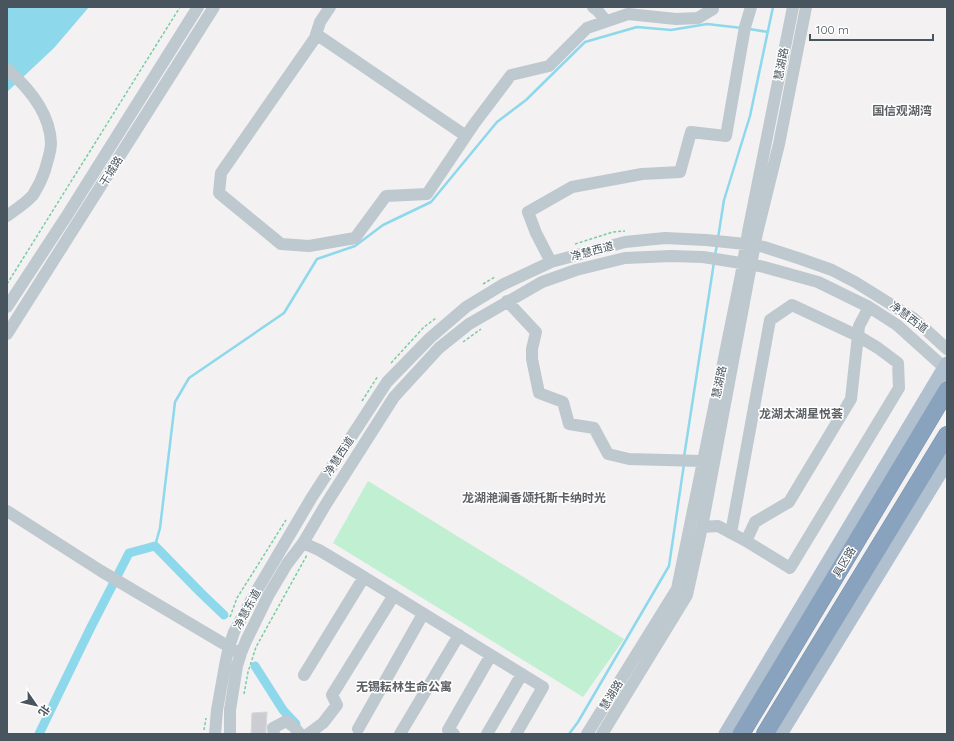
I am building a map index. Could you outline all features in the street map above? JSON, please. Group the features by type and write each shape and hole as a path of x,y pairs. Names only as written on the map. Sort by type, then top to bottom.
{"highway":[{"name":"具区路","path":"741,734 947,390"},
{"name":"具区路","path":"765,734 947,435"}],"main road":[{"path":"726,734 946,367"},
{"path":"780,734 947,461"},
{"path":"867,592 871,562"}],"street":[{"name":"干城路","path":"7,307 66,217 198,7"},
{"name":"干城路","path":"7,334 214,7"},
{"path":"330,7 320,22 315,38 220,173 219,193 281,244 309,246 355,238 386,196 427,194 466,136 511,75 549,66 587,28 628,14 676,19 698,18 713,9 713,7"},
{"path":"593,7 606,21"},
{"path":"551,262 536,233 528,212 572,187 642,174 680,172 692,132 726,136 744,30 751,7"},
{"name":"慧湖路","path":"602,734 687,596 702,527 750,245 793,7"},
{"name":"慧湖路","path":"750,245 757,232 779,144 806,7"},
{"path":"316,34 466,136"},
{"path":"7,69 34,96 44,114 51,144 47,163 41,180 32,196 7,216"},
{"name":"净慧西道","path":"312,497 387,382 430,338 466,307 502,285 551,262 624,242 665,238 723,241 764,247 801,259 832,270 855,282 913,318 947,349"},
{"name":"净慧西道","path":"326,504 394,397 439,348 469,324 542,282 576,270 625,258 671,256 720,258 747,263 818,282 870,308 897,325 946,367"},
{"name":"慧湖路","path":"587,734 677,589 702,461 747,263"},
{"path":"507,301 536,332 532,349 532,359 539,393 563,402 569,424 594,428 608,454 629,459 702,461"},
{"path":"702,527 718,526 790,568 899,388 898,363 878,348 858,336 792,305 770,320 731,533"},
{"path":"746,541 755,522 789,502 851,399 859,326 870,308"},
{"name":"净慧东道","path":"215,734 217,710 229,647 234,632 312,497"},
{"name":"净慧东道","path":"230,734 230,710 241,653 286,564 307,545 326,504"},
{"path":"7,511 101,571 241,653"},
{"path":"307,545 364,577 543,686 516,734"},
{"path":"304,675 364,577"},
{"path":"310,732 323,723 337,705 332,695 394,596"},
{"path":"358,729 423,614"},
{"path":"400,734 459,635"},
{"path":"454,734 448,730 491,655"},
{"path":"487,734 522,674"},
{"path":"274,734 273,728 286,721 300,734"}],"path":[{"path":"7,284 180,7"},
{"path":"460,345 483,328"},
{"path":"242,700 248,672 256,647 307,545"}],"green space":[{"path":"368,481 624,639 583,697 333,543"}],"water":[{"path":"7,7 89,7 54,48 7,92"}],"building":[{"path":"267,712 266,734 251,734 252,713"}],"waterway":[{"path":"718,238 724,200 750,116 773,7"},
{"path":"155,546 160,528 175,402 189,378 284,313 317,259 355,246 383,225 431,202 497,122 526,100 585,42 637,27 671,30 707,24 742,28"},
{"path":"749,29 768,32"},
{"path":"715,255 717,245"},
{"path":"684,457 714,262"},
{"path":"569,734 578,722 669,566 684,464"},
{"path":"39,734 129,553 155,546 224,615"},
{"path":"255,666 283,710 296,724"}],"district":[{"name":"国信观湖湾","path":"902,110"},
{"name":"龙湖太湖星悦荟","path":"801,413"},
{"name":"龙湖滟澜香颂托斯卡纳时光","path":"534,497"},
{"name":"无锡耘林生命公寓","path":"404,686"}]}
